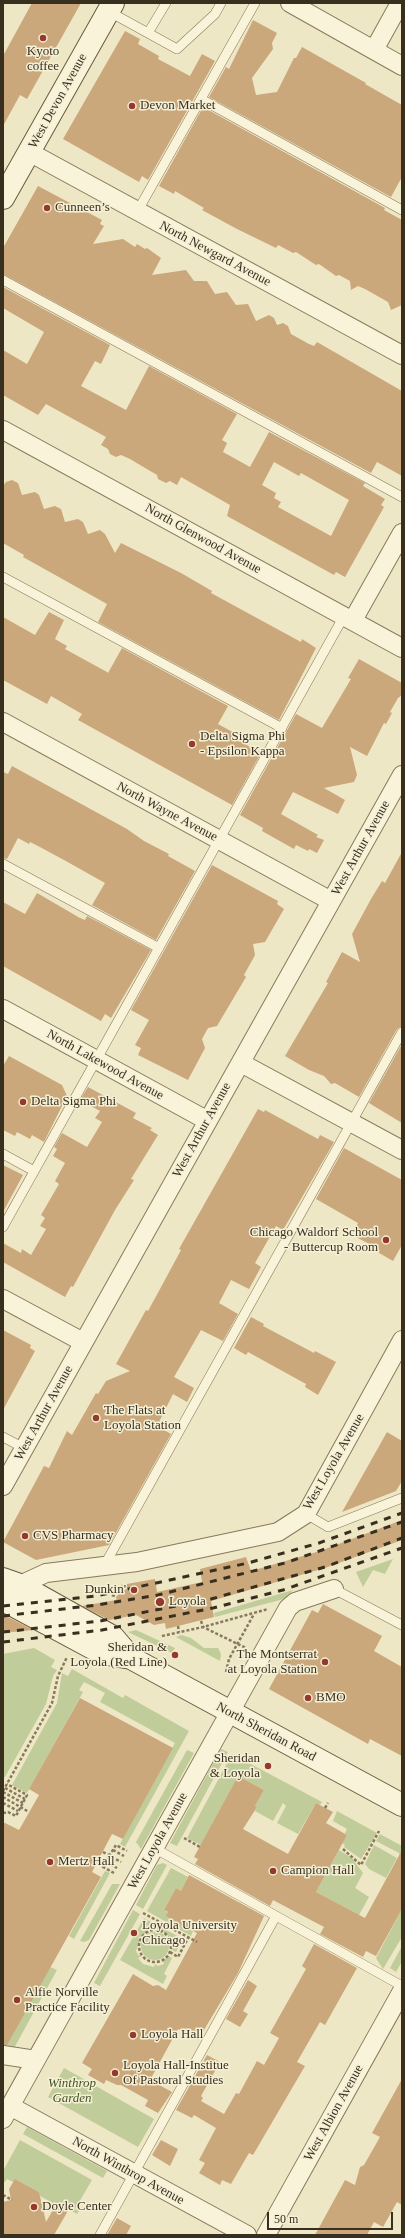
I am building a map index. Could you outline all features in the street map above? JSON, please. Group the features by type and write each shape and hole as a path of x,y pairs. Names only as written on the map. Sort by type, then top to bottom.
{"main road":[{"name":"West Devon Avenue","path":"3,198 110,7"},
{"name":"North Sheridan Road","path":"12,1582 113,1637 131,1658"},
{"name":"North Sheridan Road","path":"3,1600 102,1653 131,1658 402,1805"}],"street":[{"path":"290,3 402,66"},
{"path":"374,50 400,3"},
{"name":"North Newgard Avenue","path":"29,152 402,355"},
{"name":"North Glenwood Avenue","path":"3,430 402,648"},
{"path":"349,618 402,533"},
{"name":"North Wayne Avenue","path":"3,722 331,901"},
{"name":"West Arthur Avenue","path":"3,1486 402,776"},
{"name":"North Lakewood Avenue","path":"3,1009 208,1121"},
{"path":"240,1063 402,1150"},
{"path":"3,1299 83,1342"},
{"name":"West Loyola Avenue","path":"12,1582 46,1573 137,1562 278,1532 306,1514 402,1340"},
{"name":"West Loyola Avenue","path":"6,2112 288,1608 295,1602 334,1589"},
{"name":"West Albion Avenue","path":"266,2235 402,1991"},
{"path":"3,2055 36,2060"},
{"name":"North Winthrop Avenue","path":"6,2112 134,2174 247,2235"}],"lane":[{"path":"148,33 166,3"},
{"path":"110,7 148,33 177,49 215,14 221,3"},
{"path":"137,212 255,3"},
{"path":"200,100 402,210"},
{"path":"3,280 402,497"},
{"path":"3,578 282,728"},
{"path":"3,1227 282,728 349,618"},
{"path":"3,864 159,948"},
{"path":"104,1566 402,1032"},
{"path":"3,1154 34,1171"},
{"path":"3,1437 24,1448"},
{"path":"306,1514 328,1527 402,1498"},
{"path":"334,1589 402,1625"},
{"path":"154,1848 402,1986"},
{"path":"100,2235 276,1916"}],"path":[{"path":"112,1595 117,1597"},
{"path":"162,1636 254,1614 274,1607"},
{"path":"226,1672 229,1658 254,1614"},
{"path":"201,1621 203,1627 250,1650"},
{"path":"178,1626 179,1632"},
{"path":"22,1804 3,1792 52,1703 58,1676 67,1657"},
{"path":"3,1813 8,1812 16,1816 27,1795 7,1784"},
{"path":"5,1788 25,1799"},
{"path":"3,1797 30,1812"},
{"path":"3,1803 18,1811"},
{"path":"325,1808 328,1803"},
{"path":"342,1849 361,1865 380,1831"},
{"path":"184,1838 200,1847"},
{"path":"114,1873 103,1867 109,1856 116,1845 127,1851"},
{"path":"113,1850 124,1856"},
{"path":"103,1852 121,1862"},
{"path":"106,1862 117,1868"},
{"path":"143,1913 197,1942"},
{"path":"152,1931 162,1932 170,1940 170,1952 161,1961 150,1961 146,1959 140,1950 141,1940 152,1931"},
{"path":"170,1952 178,1957 188,1938"},
{"path":"3,2195 12,2200"}],"green space":[{"path":"393,1559 385,1574 373,1570 363,1587 356,1572"},
{"path":"293,1590 284,1599 215,1617 214,1613"},
{"path":"136,1630 175,1648 172,1653 128,1632"},
{"path":"181,1635 191,1638 204,1648 218,1648 221,1654 220,1661 176,1637"},
{"path":"34,1648 55,1660 51,1667 57,1670 53,1676 46,1704 5,1777 3,1777 3,1654"},
{"path":"72,1669 123,1698 125,1695 189,1731 125,1847 120,1844 175,1743 100,1702 105,1693 84,1682 79,1690 83,1692 27,1793 12,1785 57,1703 62,1673 68,1676"},
{"path":"221,1749 228,1752 177,1846 170,1843"},
{"path":"187,1750 194,1753 141,1849 136,1842"},
{"path":"232,1754 322,1802 320,1805 316,1803 298,1834 277,1823 286,1806 283,1803 273,1821 255,1811 257,1807 255,1806 264,1790 238,1776 201,1845 187,1838"},
{"path":"337,1811 377,1833 361,1859 344,1847 345,1845 342,1843 347,1835 345,1833 347,1829 333,1821"},
{"path":"380,1834 402,1846 402,1864 399,1853 376,1841"},
{"path":"374,1845 397,1858 386,1878 369,1869 365,1864"},
{"path":"339,1850 352,1858 363,1873 355,1888 369,1897 359,1915 316,1892"},
{"path":"163,1863 167,1865 143,1909 136,1905 157,1865"},
{"path":"171,1868 188,1877 181,1891 176,1888 164,1910 193,1931 191,1936 147,1911"},
{"path":"105,1871 110,1873 74,1939 69,1936"},
{"path":"112,1884 120,1884 89,1940 84,1942 80,1941"},
{"path":"402,1909 402,1937 383,1969 376,1958"},
{"path":"133,1910 140,1914 100,1986 94,1983"},
{"path":"144,1918 183,1939 176,1952 172,1950 173,1946 176,1945 174,1937 171,1938 164,1932 154,1929 154,1927 146,1929 147,1932 138,1938 140,1940 136,1951 138,1955 142,1956 138,1958 143,1964 154,1967 155,1964 158,1966 164,1964 163,1961 169,1956 172,1958 164,1974 167,1976 163,1984 120,1960"},
{"path":"155,1932 165,1936 169,1946 165,1956 155,1960 145,1956 141,1946 145,1936"},
{"path":"402,1946 402,1961 396,1972 390,1968"},
{"path":"50,1967 57,1970 13,2050 3,2050 3,2033"},
{"name":"Winthrop Garden","path":"64,2068 154,2119 138,2147 48,2097"},
{"path":"27,2127 107,2171 103,2178 23,2134"},
{"path":"20,2140 92,2180 75,2209 79,2211 77,2214 40,2196 39,2192 17,2180 13,2182 7,2179 3,2184 3,2171"}],"building":[{"path":"32,3 81,3 27,99 20,95 3,126 3,56"},
{"path":"253,20 277,33 272,43 273,49 252,78 256,95 277,92 294,58 296,58 302,47 402,105 402,177 391,197 209,97 226,67 229,69"},
{"name":"Devon Market","path":"125,31 140,39 138,44 159,56 158,59 190,76 202,54 215,61 148,180 142,176 139,182 63,139"},
{"path":"203,107 385,208 384,210 402,220 402,305 391,310 388,302 358,286 351,290 350,281 339,275 336,276 319,264 316,265 296,252 293,253 278,245 276,248 237,229 202,210 204,208 175,191 174,194 159,186"},
{"path":"38,186 102,220 100,224 104,226 93,244 123,239 135,247 137,244 145,249 147,248 161,258 152,275 186,270 194,281 207,281 215,294 227,292 236,305 248,304 256,321 269,315 274,318 277,325 283,323 288,326 291,334 314,346 317,342 402,391 402,476 377,462 371,473 3,274 3,248"},
{"path":"3,287 110,345 101,364 95,361 81,386 126,410 149,366 237,414 222,440 227,443 223,452 250,467 269,432 365,483 363,486 385,499 381,505 384,507 345,577 336,572 334,575 227,516 230,505 181,477 177,485 170,481 166,483 158,479 157,475 130,459 121,455 116,457 110,454 108,449 101,445 106,437 46,404 38,415 3,395 3,350 27,364 44,332 3,308","holes":["274,462 299,476 301,473 349,500 331,536 278,507 281,502 274,498 276,493 262,485"]},
{"path":"12,480 18,483 22,495 35,492 39,495 44,509 55,506 61,509 65,522 78,519 83,522 88,534 100,530 105,534 115,553 121,543 181,573 212,591 211,593 301,642 302,639 316,648 279,720 98,622 107,604 23,557 24,555 3,543 3,486 6,482"},
{"path":"49,612 64,620 55,639 67,646 65,649 108,673 122,648 228,706 218,724 238,735 236,739 261,753 232,805 78,720 82,714 51,696 47,704 3,680 3,617 35,635"},
{"path":"359,659 402,683 402,695 398,698 390,712 392,713 386,724 384,723 367,756 350,747 357,775 354,782 324,788 345,800 338,814 293,792 281,814 318,835 316,837 324,840 317,853 309,849 308,851 296,845 294,849 262,831 263,828 240,815 296,714 322,728 351,679 348,678"},
{"path":"12,766 127,829 144,841 169,854 168,856 195,871 156,940 92,905 105,883 38,846 30,842 29,844 18,838 7,859 3,858 3,772 8,774"},
{"path":"402,852 402,1026 397,1029 359,1097 335,1083 331,1084 324,1076 309,1070 285,1056 328,983 326,982 342,952 360,962 352,934 371,899 382,881 385,883"},
{"path":"212,865 278,901 277,904 284,909 265,942 253,944 255,955 244,975 246,977 217,1026 208,1028 202,1039 205,1048 188,1080 138,1055 141,1048 135,1045 149,1020 131,1010"},
{"path":"37,893 80,918 85,920 87,916 151,950 111,1018 105,1014 101,1021 3,966 3,902 25,914"},
{"path":"402,1044 402,1123 369,1103"},
{"path":"9,1056 62,1085 67,1096 44,1142 32,1135 30,1139 17,1132 15,1136 3,1130 3,1066"},
{"path":"88,1087 136,1113 133,1118 152,1128 150,1130 158,1135 131,1179 134,1180 115,1210 73,1287 71,1286 65,1297 3,1262 3,1243 21,1253 22,1249 31,1255 46,1229 40,1226 45,1218 41,1215 59,1184 55,1181 65,1163 53,1156 57,1149 54,1147 62,1133 87,1147 102,1122 95,1118 100,1111 80,1100"},
{"path":"258,1109 264,1112 265,1110 318,1139 320,1135 334,1142 283,1230 276,1226 255,1263 261,1267 249,1289 231,1280 219,1303 238,1314 223,1341 201,1330 174,1377 194,1388 187,1402 173,1394 157,1426 171,1434 109,1545 36,1560 3,1542 44,1466 49,1468 67,1431 72,1435 96,1393 98,1394 106,1381 130,1371 116,1364 146,1310 148,1311 181,1250 179,1249"},
{"path":"344,1148 402,1180 402,1245 393,1261 374,1250 373,1246 356,1237 358,1234 354,1231 358,1223 316,1199"},
{"path":"3,1165 23,1175 3,1212"},
{"path":"251,1317 264,1324 263,1326 314,1353 315,1351 336,1362 318,1395 305,1387 306,1384 248,1352 246,1355 234,1348"},
{"path":"3,1330 31,1345 30,1348 35,1351 3,1410"},
{"path":"387,1432 402,1441 402,1481 396,1491 342,1512"},
{"path":"402,1520 402,1540 325,1568 211,1601 214,1617 166,1629 165,1623 154,1625 136,1615 109,1620 82,1606 116,1600 121,1585 155,1579 157,1592 202,1582 200,1569 246,1557 251,1571 320,1551"},
{"name":"The Montserrat at Loyola Station","path":"323,1604 382,1636 374,1651 402,1667 402,1756 370,1739 368,1744 269,1689 312,1610 318,1613"},
{"path":"4,1615 33,1630 3,1633"},
{"path":"80,1698 173,1748 123,1839 112,1834 92,1872 101,1877 7,2045 3,2045 3,1822 19,1830 39,1795 29,1789"},
{"name":"Campion Hall","path":"238,1776 264,1790 255,1806 257,1807 243,1829 288,1854 316,1803 333,1812 326,1823 347,1835 316,1892 365,1918 402,1850 402,1909 376,1956 366,1951 363,1957 320,1934 324,1927 273,1900 270,1906 195,1864 198,1859 194,1857"},
{"path":"189,1875 264,1916 238,1973 198,2040 178,2029 150,2080 172,2092 158,2113 145,2106 148,2100 121,2085 117,2085 106,2080 104,2084 88,2075 92,2069 82,2063 133,1974 153,1986 158,1985 166,1990 197,1933 166,1916 168,1912 164,1910 176,1888 181,1891"},
{"path":"314,1944 357,1968 325,2025 320,2022 297,2062 305,2066 253,2155 249,2153 231,2184 222,2180 220,2185 199,2173 205,2163 199,2160 216,2128 194,2115 192,2118 176,2110 207,2055 220,2062 201,2096 203,2098 201,2101 224,2114 236,2093 239,2094 257,2061 264,2065 279,2038 270,2033 306,1969 302,1966"},
{"path":"248,1980 257,1986 243,2011 248,2014 240,2027 226,2019"},
{"path":"402,2079 402,2205 397,2202 383,2227 374,2222 367,2235 315,2235 345,2180 355,2185 360,2167 364,2165 380,2137 372,2133"},
{"path":"161,2140 178,2149 170,2166 152,2155"},
{"name":"Doyle Center","path":"15,2179 39,2192 46,2222 57,2203 69,2209 54,2235 3,2235 3,2202 11,2200 9,2189"},
{"path":"117,2218 131,2226 126,2235 107,2235"}],"railway":[{"path":"3,1606 96,1596 248,1563 319,1543 402,1513"},
{"path":"3,1616 97,1605 158,1595 285,1563 402,1522"},
{"path":"3,1632 100,1621 211,1599 325,1567 402,1538"},
{"path":"3,1642 102,1630 213,1608 283,1590 402,1548"}],"place":[{"name":"Kyoto coffee","path":"43,38"},
{"name":"Devon Market","path":"132,106"},
{"name":"Cunneen’s","path":"47,208"},
{"name":"Delta Sigma Phi - Epsilon Kappa","path":"192,744"},
{"name":"Delta Sigma Phi","path":"23,1102"},
{"name":"Chicago Waldorf School - Buttercup Room","path":"386,1240"},
{"name":"The Flats at Loyola Station","path":"96,1418"},
{"name":"CVS Pharmacy","path":"25,1536"},
{"name":"Dunkin'","path":"134,1590"},
{"name":"Loyola","path":"160,1602"},
{"name":"Sheridan & Loyola (Red Line)","path":"175,1655"},
{"name":"The Montserrat at Loyola Station","path":"325,1662"},
{"name":"BMO","path":"308,1698"},
{"name":"Sheridan & Loyola","path":"268,1766"},
{"name":"Mertz Hall","path":"50,1862"},
{"name":"Campion Hall","path":"273,1871"},
{"name":"Loyola University Chicago","path":"134,1933"},
{"name":"Alfie Norville Practice Facility","path":"17,2000"},
{"name":"Loyola Hall","path":"133,2035"},
{"name":"Loyola Hall-Institue Of Pastoral Studies","path":"115,2073"},
{"name":"Doyle Center","path":"34,2207"}]}
